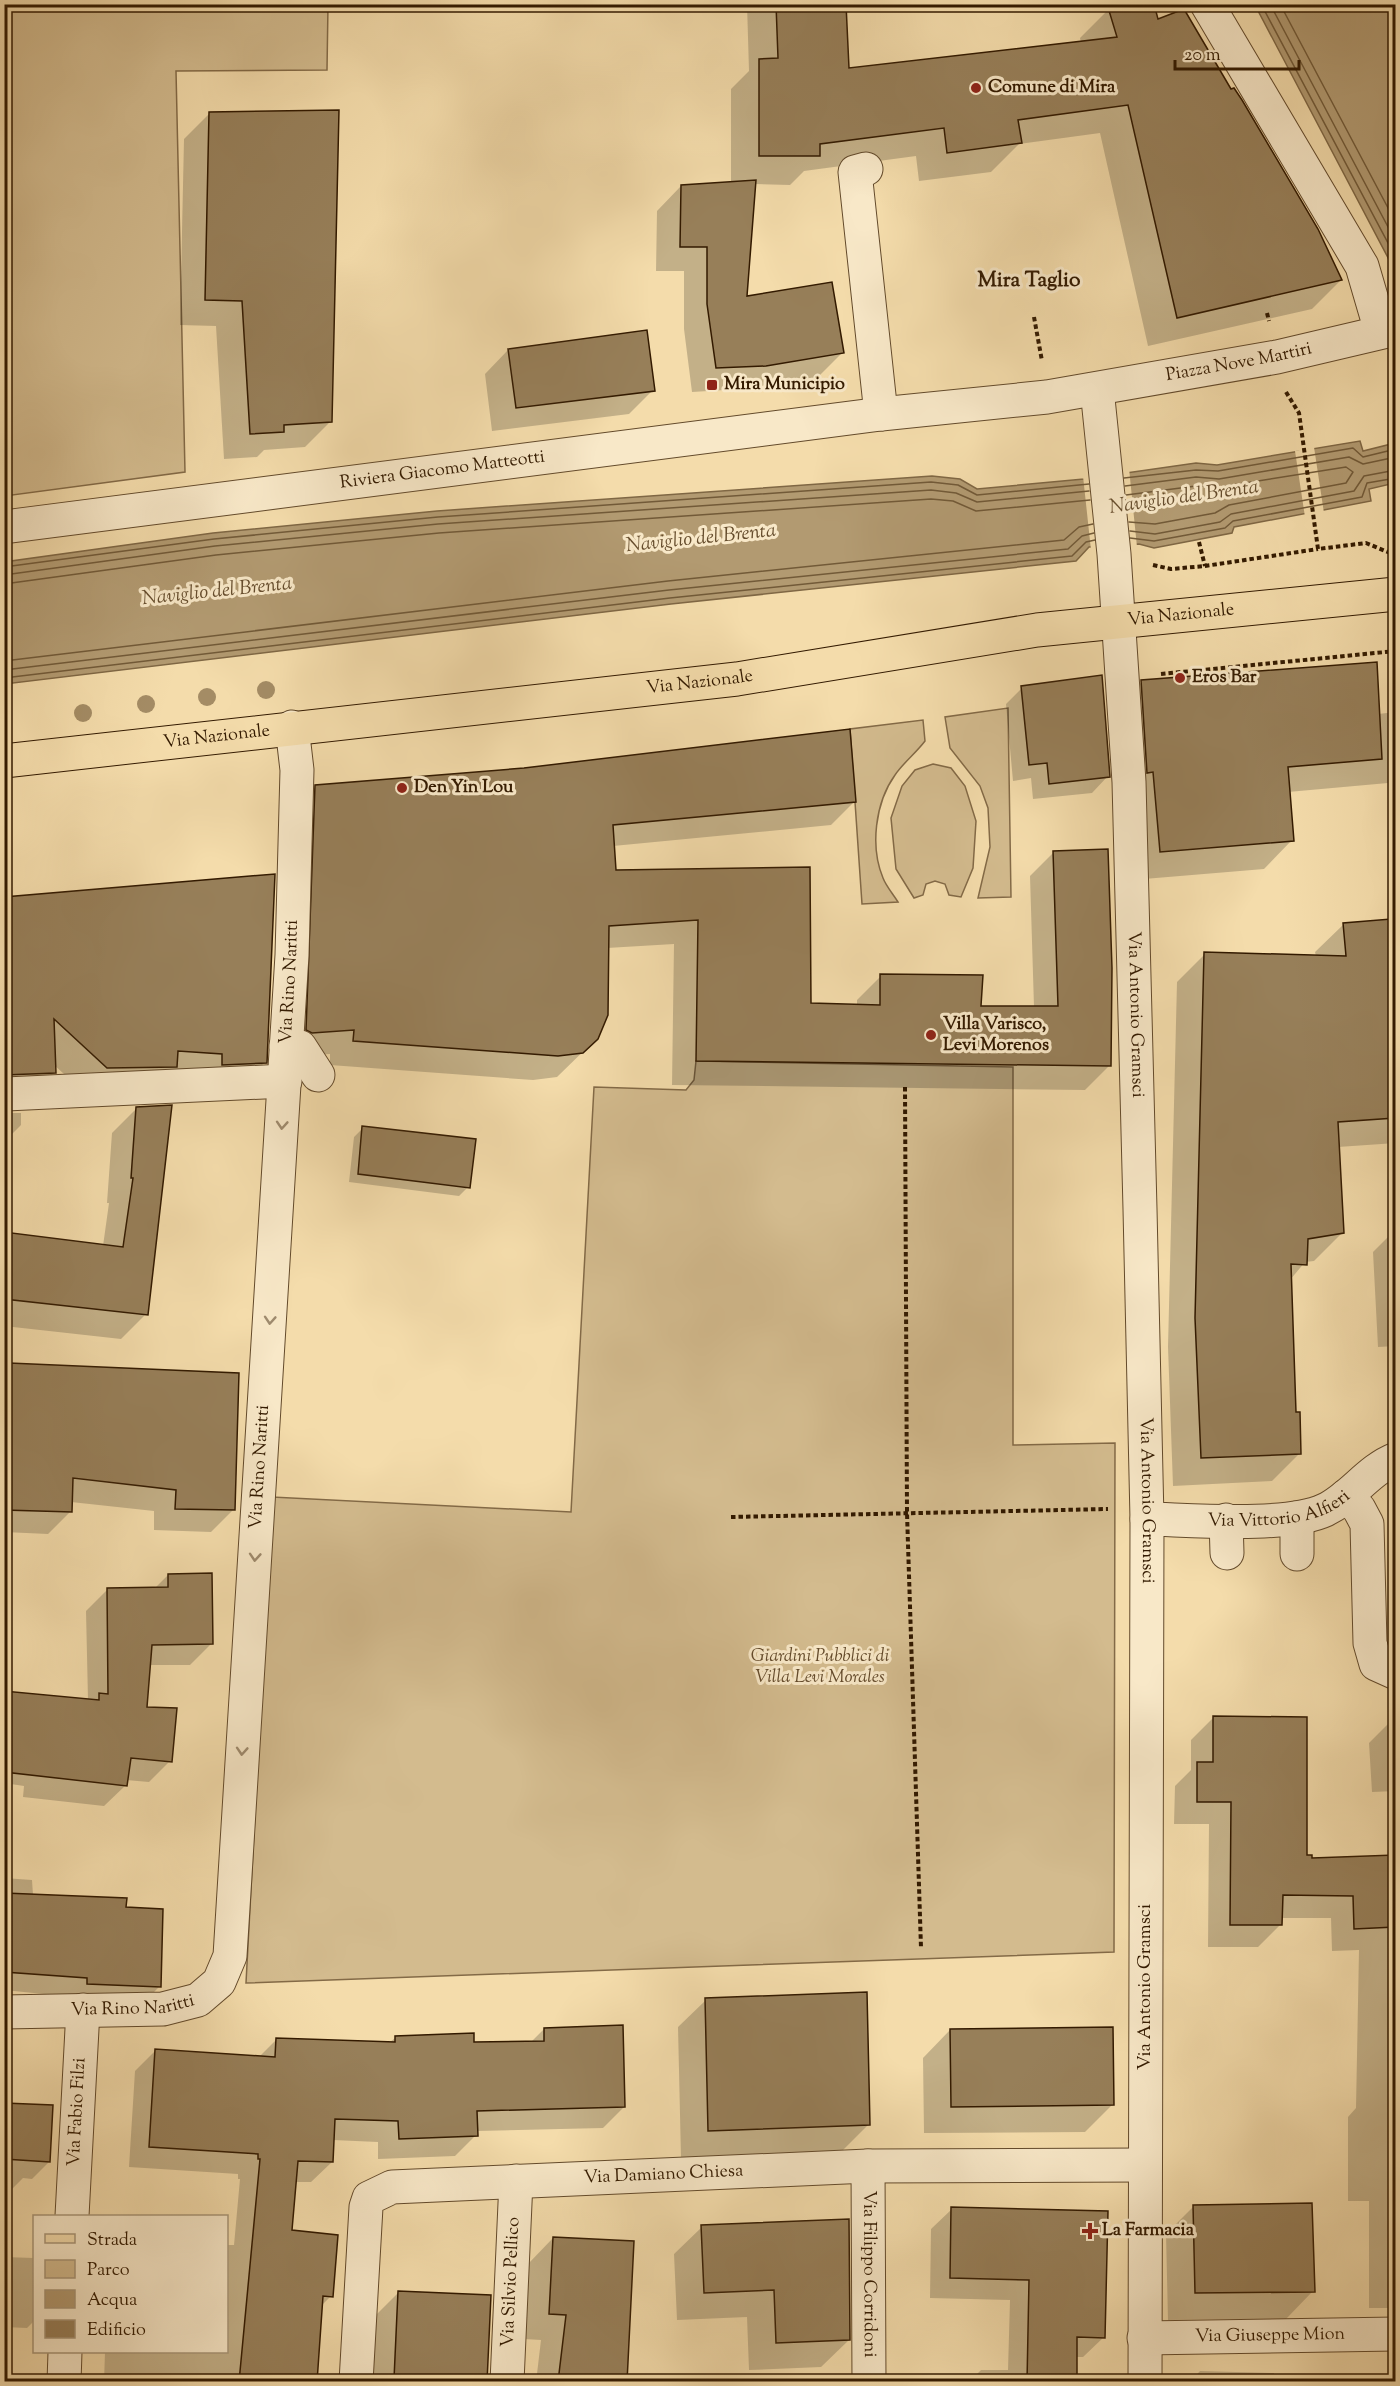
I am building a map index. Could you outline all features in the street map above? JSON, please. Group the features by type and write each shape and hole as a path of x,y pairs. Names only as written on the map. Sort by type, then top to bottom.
{"main road":[{"name":"Via Nazionale","path":"4,761 737,679 1037,630 1395,594"}],"street":[{"path":"1207,4 1362,266 1388,330"},
{"path":"866,169 855,172 881,414"},
{"name":"Piazza Nove Martiri","path":"881,414 1047,397 1097,389 1277,357 1388,330"},
{"path":"1097,389 1114,554 1118,621"},
{"name":"Riviera Giacomo Matteotti","path":"4,527 881,414"},
{"name":"Via Antonio Gramsci","path":"1118,621 1129,782 1147,1519 1144,2382"},
{"name":"Via Rino Naritti","path":"4,2012 164,2009 198,2000 219,1982 230,1956 292,955 297,770 292,728"},
{"path":"286,1046 300,1047 318,1075"},
{"path":"6,1094 285,1081"},
{"name":"Via Vittorio Alfieri","path":"1147,1519 1297,1518 1325,1510 1346,1496 1374,1470 1395,1459"},
{"path":"1346,1496 1359,1509 1367,1524 1370,1643 1376,1664 1395,1673"},
{"path":"1297,1518 1297,1554"},
{"path":"1226,1520 1227,1553"},
{"name":"Via Fabio Filzi","path":"72,2215 83,2010"},
{"name":"Via Damiano Chiesa","path":"356,2382 364,2222 369,2198 392,2187 868,2166 1145,2164"},
{"name":"Via Filippo Corridoni","path":"868,2166 869,2382"},
{"name":"Via Silvio Pellico","path":"507,2382 516,2181"},
{"name":"Via Giuseppe Mion","path":"1144,2338 1395,2334"},
{"path":"64,2382 65,2353"}],"path":[{"path":"1286,391 1299,413 1316,517 1318,549"},
{"path":"1199,542 1205,566"},
{"path":"1146,562 1171,569 1366,543 1395,555"},
{"path":"1152,675 1395,651"},
{"path":"905,1087 907,1513 921,1948"},
{"path":"730,1517 1114,1509"}],"green space":[{"path":"4,5 328,5 327,70 176,71 185,472 5,496"},
{"path":"1008,708 1011,897 978,898 990,847 988,808 980,786 950,748 945,717"},
{"path":"923,720 925,741 898,771 888,786 877,825 879,866 884,881 898,902 862,904 850,729"},
{"path":"933,764 951,768 965,786 976,821 973,868 961,897 949,895 945,884 935,881 926,884 923,895 914,898 896,869 891,818 902,786 915,770"},
{"name":"Giardini Pubblici di Villa Levi Morales","path":"696,1061 1013,1067 1013,1445 1115,1443 1114,1952 246,1983 272,1497 571,1512 594,1087 686,1090 694,1080"}],"water":[{"path":"1255,5 1386,5 1395,21 1395,271"},
{"name":"Naviglio del Brenta","path":"1360,441 1363,451 1395,443 1395,483 1369,489 1371,501 1234,527 1232,533 1154,548 1139,544 1089,547 1076,561 671,604 5,684 4,562 213,533 437,511 932,476 960,479 977,489 1084,479 1196,463 1217,465"}],"pier":[{"path":"1314,447 1324,513 1305,517 1295,451"},
{"path":"1129,468 1137,547 1091,550 1083,476"}],"building":[{"path":"776,4 846,4 849,68 1117,37 1107,4 1154,4 1158,19 1184,9 1231,89 1234,88 1242,100 1318,229 1342,280 1177,318 1128,105 1018,120 1022,143 947,153 944,128 820,144 820,156 759,156 759,59 778,58"},
{"path":"339,110 332,422 284,425 284,432 250,434 242,301 205,300 209,112"},
{"path":"756,180 747,296 832,282 844,353 766,366 716,368 707,304 707,247 680,247 681,185"},
{"path":"647,330 655,391 516,408 508,349"},
{"path":"1377,662 1382,759 1288,767 1294,841 1160,852 1153,772 1147,773 1141,680"},
{"path":"1102,675 1110,777 1049,784 1047,763 1029,765 1021,686"},
{"path":"850,729 856,802 613,825 616,870 810,867 811,1003 880,1005 880,974 983,975 981,1006 1058,1006 1053,851 1108,849 1112,968 1111,1066 696,1061 698,920 609,926 608,1015 598,1039 583,1053 558,1056 353,1041 354,1030 312,1033 306,1030 315,785 524,768"},
{"path":"275,874 267,1063 222,1065 222,1054 178,1051 177,1067 107,1068 54,1019 56,1073 4,1075 4,897"},
{"path":"1391,919 1395,978 1395,1118 1338,1122 1344,1233 1308,1239 1307,1265 1291,1264 1296,1412 1300,1412 1301,1454 1201,1458 1195,1318 1204,952 1346,956 1343,923"},
{"path":"172,1105 148,1315 4,1299 4,1232 123,1247 133,1178 131,1178 136,1107"},
{"path":"362,1126 476,1139 470,1188 358,1174"},
{"path":"9,1363 239,1373 235,1510 175,1509 176,1490 73,1478 72,1512 4,1510"},
{"path":"212,1573 213,1644 152,1645 147,1707 177,1708 172,1762 131,1758 127,1786 4,1772 4,1691 99,1700 99,1693 108,1694 107,1588 168,1587 168,1574"},
{"path":"1213,1716 1307,1717 1307,1855 1312,1855 1312,1858 1395,1855 1395,1927 1354,1929 1353,1896 1283,1895 1282,1925 1230,1925 1231,1802 1197,1802 1197,1762 1213,1762"},
{"path":"4,1893 127,1898 126,1907 163,1909 161,1987 87,1984 87,1978 4,1972"},
{"path":"867,1992 870,2125 708,2131 705,1998"},
{"path":"623,2025 625,2107 477,2111 478,2136 399,2139 398,2121 335,2119 333,2162 298,2161 292,2230 338,2235 333,2297 323,2296 317,2382 239,2382 260,2159 258,2159 258,2154 149,2147 155,2049 275,2057 276,2038 395,2042 395,2036 474,2033 474,2042 544,2041 544,2028"},
{"path":"1113,2027 1114,2105 951,2107 950,2029"},
{"path":"4,2103 53,2105 50,2162 4,2159"},
{"path":"1312,2203 1315,2292 1195,2293 1193,2205"},
{"path":"951,2207 1108,2211 1105,2338 1077,2337 1077,2382 1027,2382 1029,2280 950,2278"},
{"path":"849,2219 850,2340 776,2343 774,2290 704,2293 701,2225"},
{"path":"553,2237 634,2241 627,2382 558,2382 566,2315 549,2314"},
{"path":"398,2291 491,2295 487,2382 394,2379"}],"place":[{"name":"Comune di Mira","path":"976,88"},
{"name":"Mira Municipio","path":"712,385"},
{"name":"Eros Bar","path":"1180,678"},
{"name":"Den Yin Lou","path":"402,788"},
{"name":"Villa Varisco, Levi Morenos","path":"931,1035"},
{"name":"La Farmacia","path":"1090,2231"}],"district":[{"name":"Mira Taglio","path":"1029,281"}]}
